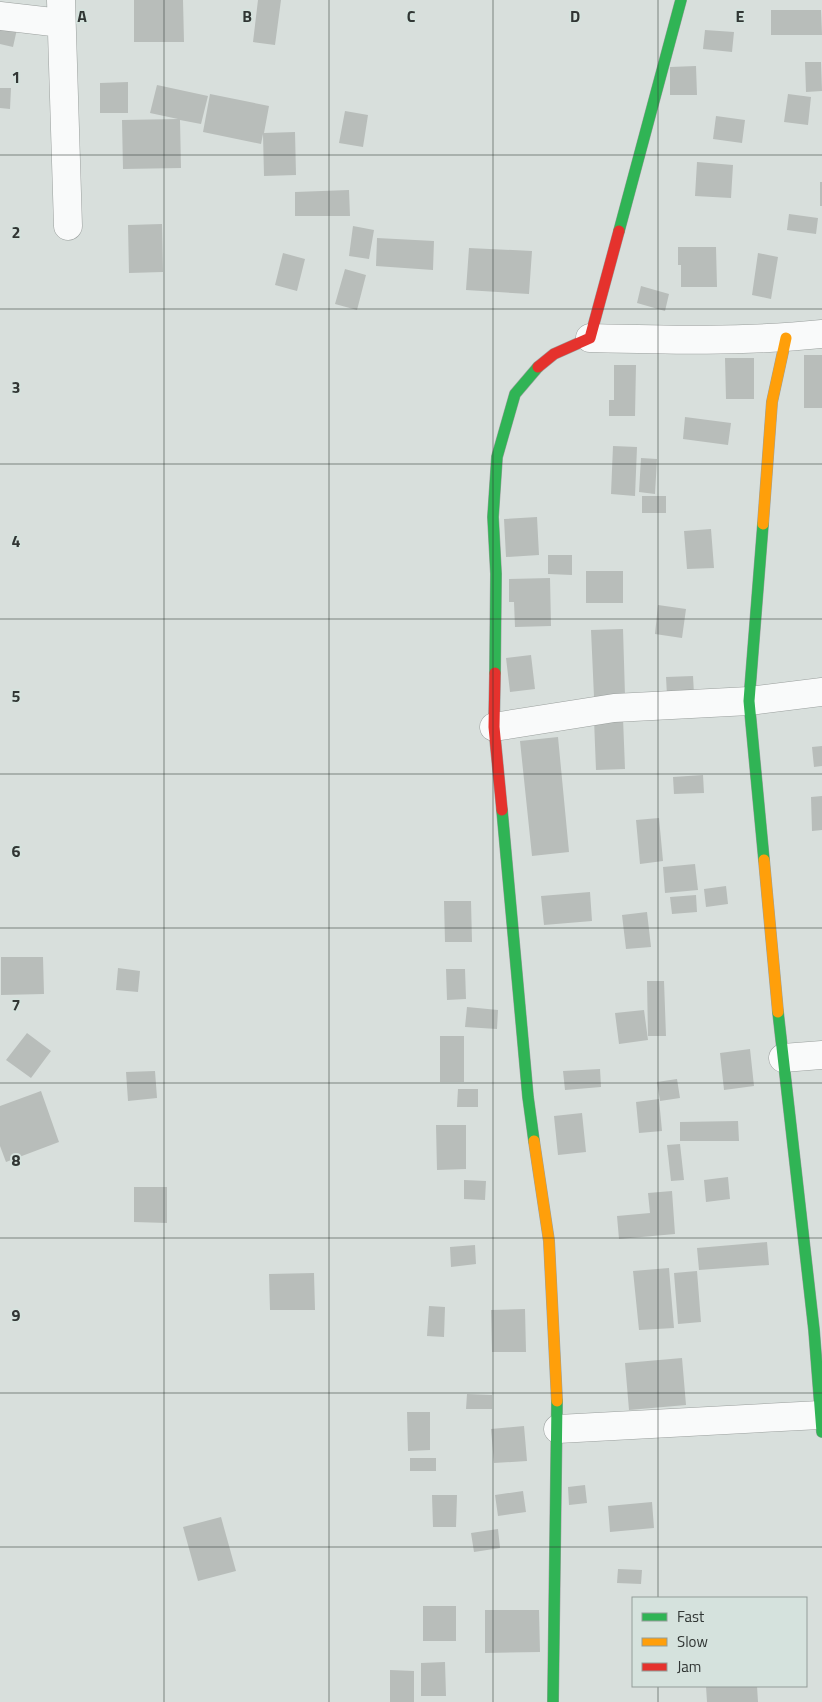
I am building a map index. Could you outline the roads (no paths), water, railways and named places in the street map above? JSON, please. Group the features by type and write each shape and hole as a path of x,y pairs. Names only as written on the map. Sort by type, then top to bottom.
{"street":[{"path":"590,338 681,0"},
{"path":"0,16 61,12 68,226"},
{"path":"552,1702 558,1429 549,1241 528,1097 494,727 496,574 493,517 497,456 515,394 530,374 554,354 590,338 688,340 786,338 822,334"},
{"path":"558,1429 821,1420 814,1330 783,1058 749,701 771,411 786,338"},
{"path":"494,727 614,708 749,701 822,692"},
{"path":"783,1058 822,1055"}]}
